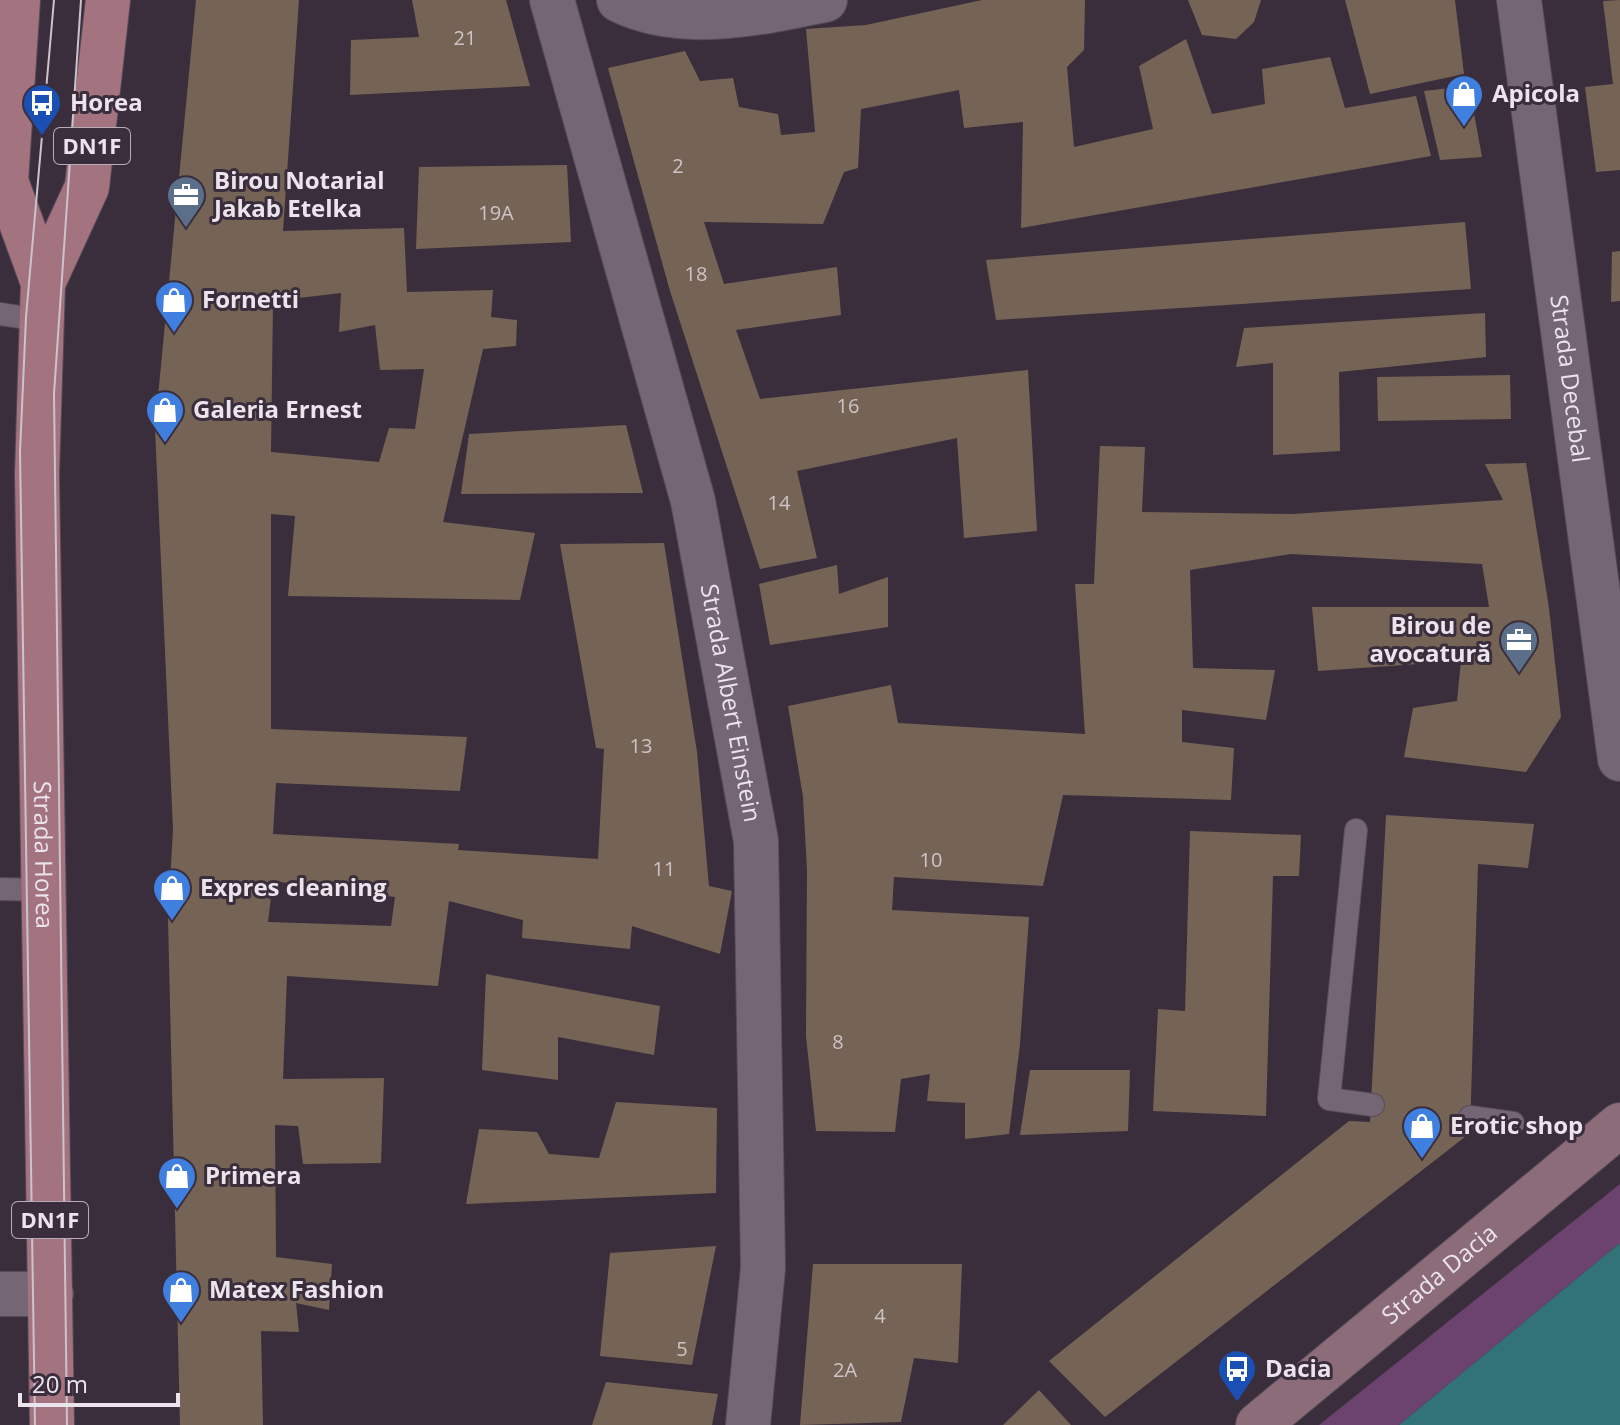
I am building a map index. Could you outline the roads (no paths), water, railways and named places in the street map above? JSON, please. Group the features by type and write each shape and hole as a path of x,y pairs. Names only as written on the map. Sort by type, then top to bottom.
{"main road":[{"name":"Strada Horea","path":"18,0 6,181 28,306 37,474 52,1425"},
{"name":"Strada Horea","path":"28,306 87,187 108,0"},
{"name":"Strada Dacia","path":"1258,1425 1620,1125"}],"street":[{"name":"Strada Albert Einstein","path":"552,0 693,501 756,841 763,1268 748,1425"},
{"path":"619,0 633,7 692,16 765,12 825,0"},
{"name":"Strada Decebal","path":"1519,0 1620,759"},
{"path":"0,1294 51,1294"}],"lane":[{"path":"1356,830 1329,1099 1373,1105"},
{"path":"0,889 43,890"},
{"path":"1470,1117 1513,1123"}],"tram line":[{"path":"35,1425 20,452 26,317 54,0"},
{"path":"67,1425 54,394 81,0"}],"place":[{"name":"Apicola","path":"1464,128"},
{"name":"Horea","path":"42,137"},
{"name":"Birou Notarial Jakab Etelka","path":"186,229"},
{"name":"Fornetti","path":"174,334"},
{"name":"Galeria Ernest","path":"165,444"},
{"name":"Birou de avocatură","path":"1519,674"},
{"name":"Expres cleaning","path":"172,922"},
{"name":"Erotic shop","path":"1422,1160"},
{"name":"Primera","path":"177,1210"},
{"name":"Matex Fashion","path":"181,1324"},
{"name":"Dacia","path":"1237,1403"}]}
